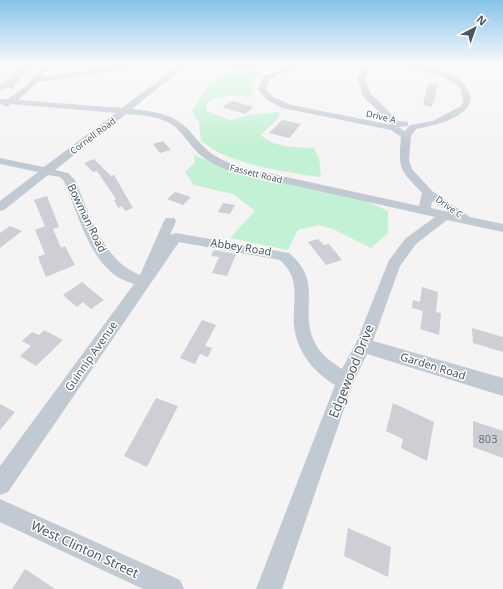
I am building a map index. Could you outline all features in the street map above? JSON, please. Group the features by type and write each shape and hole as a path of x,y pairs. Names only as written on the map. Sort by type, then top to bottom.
{"street":[{"path":"0,107 20,91"},
{"name":"Cornell Road","path":"0,208 151,91"},
{"name":"Drive A","path":"263,91 268,97 289,107 395,126 406,136"},
{"path":"365,91 374,104 395,126 402,124 413,127 436,123 465,107 467,101 466,91"},
{"name":"Fassett Road","path":"5,102 146,112 174,122 215,161 233,169 424,212 503,228"},
{"path":"406,136 413,127"},
{"name":"Drive C","path":"406,136 404,160 407,170 428,193 468,221"},
{"name":"Bowman Road","path":"0,161 48,170 64,175 69,180 99,246 111,265 128,277 144,282"},
{"name":"Drive C","path":"424,212 428,193"},
{"name":"Edgewood Drive","path":"269,589 344,381 363,345 394,264 412,241 444,216"},
{"name":"Guinnip Avenue","path":"0,484 144,282 170,221"},
{"name":"Abbey Road","path":"144,282 176,237 284,256 295,264 300,272 304,337 310,350 328,372 344,381"},
{"name":"Garden Road","path":"363,345 503,387"},
{"name":"West Clinton Street","path":"0,510 171,589"}],"green space":[{"path":"204,91 252,91 252,97 232,95 212,98 206,105 207,111 230,120 249,115 278,112 279,117 261,135 278,145 314,148 319,158 321,177 245,163 219,153 201,141 199,122 192,112"},
{"path":"194,155 232,171 364,200 388,211 388,233 371,248 333,229 318,225 298,230 288,250 230,238 255,211 233,194 194,185 185,172 195,162"}],"building":[{"path":"426,91 436,91 431,107 423,105"},
{"path":"232,101 254,107 245,114 222,107"},
{"path":"282,120 301,124 289,138 269,133"},
{"path":"163,141 171,150 160,153 153,144"},
{"path":"94,159 111,176 114,175 133,208 125,211 122,206 118,208 114,200 116,199 97,171 93,172 84,163"},
{"path":"175,192 191,197 183,205 167,199"},
{"path":"47,196 59,227 53,229 61,248 65,246 75,265 46,277 38,257 45,254 35,230 45,226 34,200"},
{"path":"223,203 235,205 230,214 218,212"},
{"path":"10,226 22,231 0,248 0,233"},
{"path":"318,239 324,245 329,244 342,260 326,265 308,242"},
{"path":"214,250 236,254 227,276 212,273 219,257 211,256"},
{"path":"82,282 104,300 91,309 83,302 77,307 63,295"},
{"path":"422,287 438,292 436,312 441,313 439,335 420,329 423,311 412,308 413,300 420,302"},
{"path":"202,320 216,325 205,346 212,348 208,357 200,354 195,364 180,358"},
{"path":"472,328 503,337 503,352 473,343"},
{"path":"44,330 63,340 36,366 20,356 31,346 22,341 32,332 39,335"},
{"path":"156,398 178,406 147,467 124,456"},
{"path":"393,403 434,422 427,461 401,448 403,439 386,431"},
{"path":"0,404 15,412 0,430"},
{"path":"473,421 503,431 503,458 473,447"},
{"path":"348,528 391,547 388,577 344,556"},
{"path":"25,569 55,589 12,589"}]}
